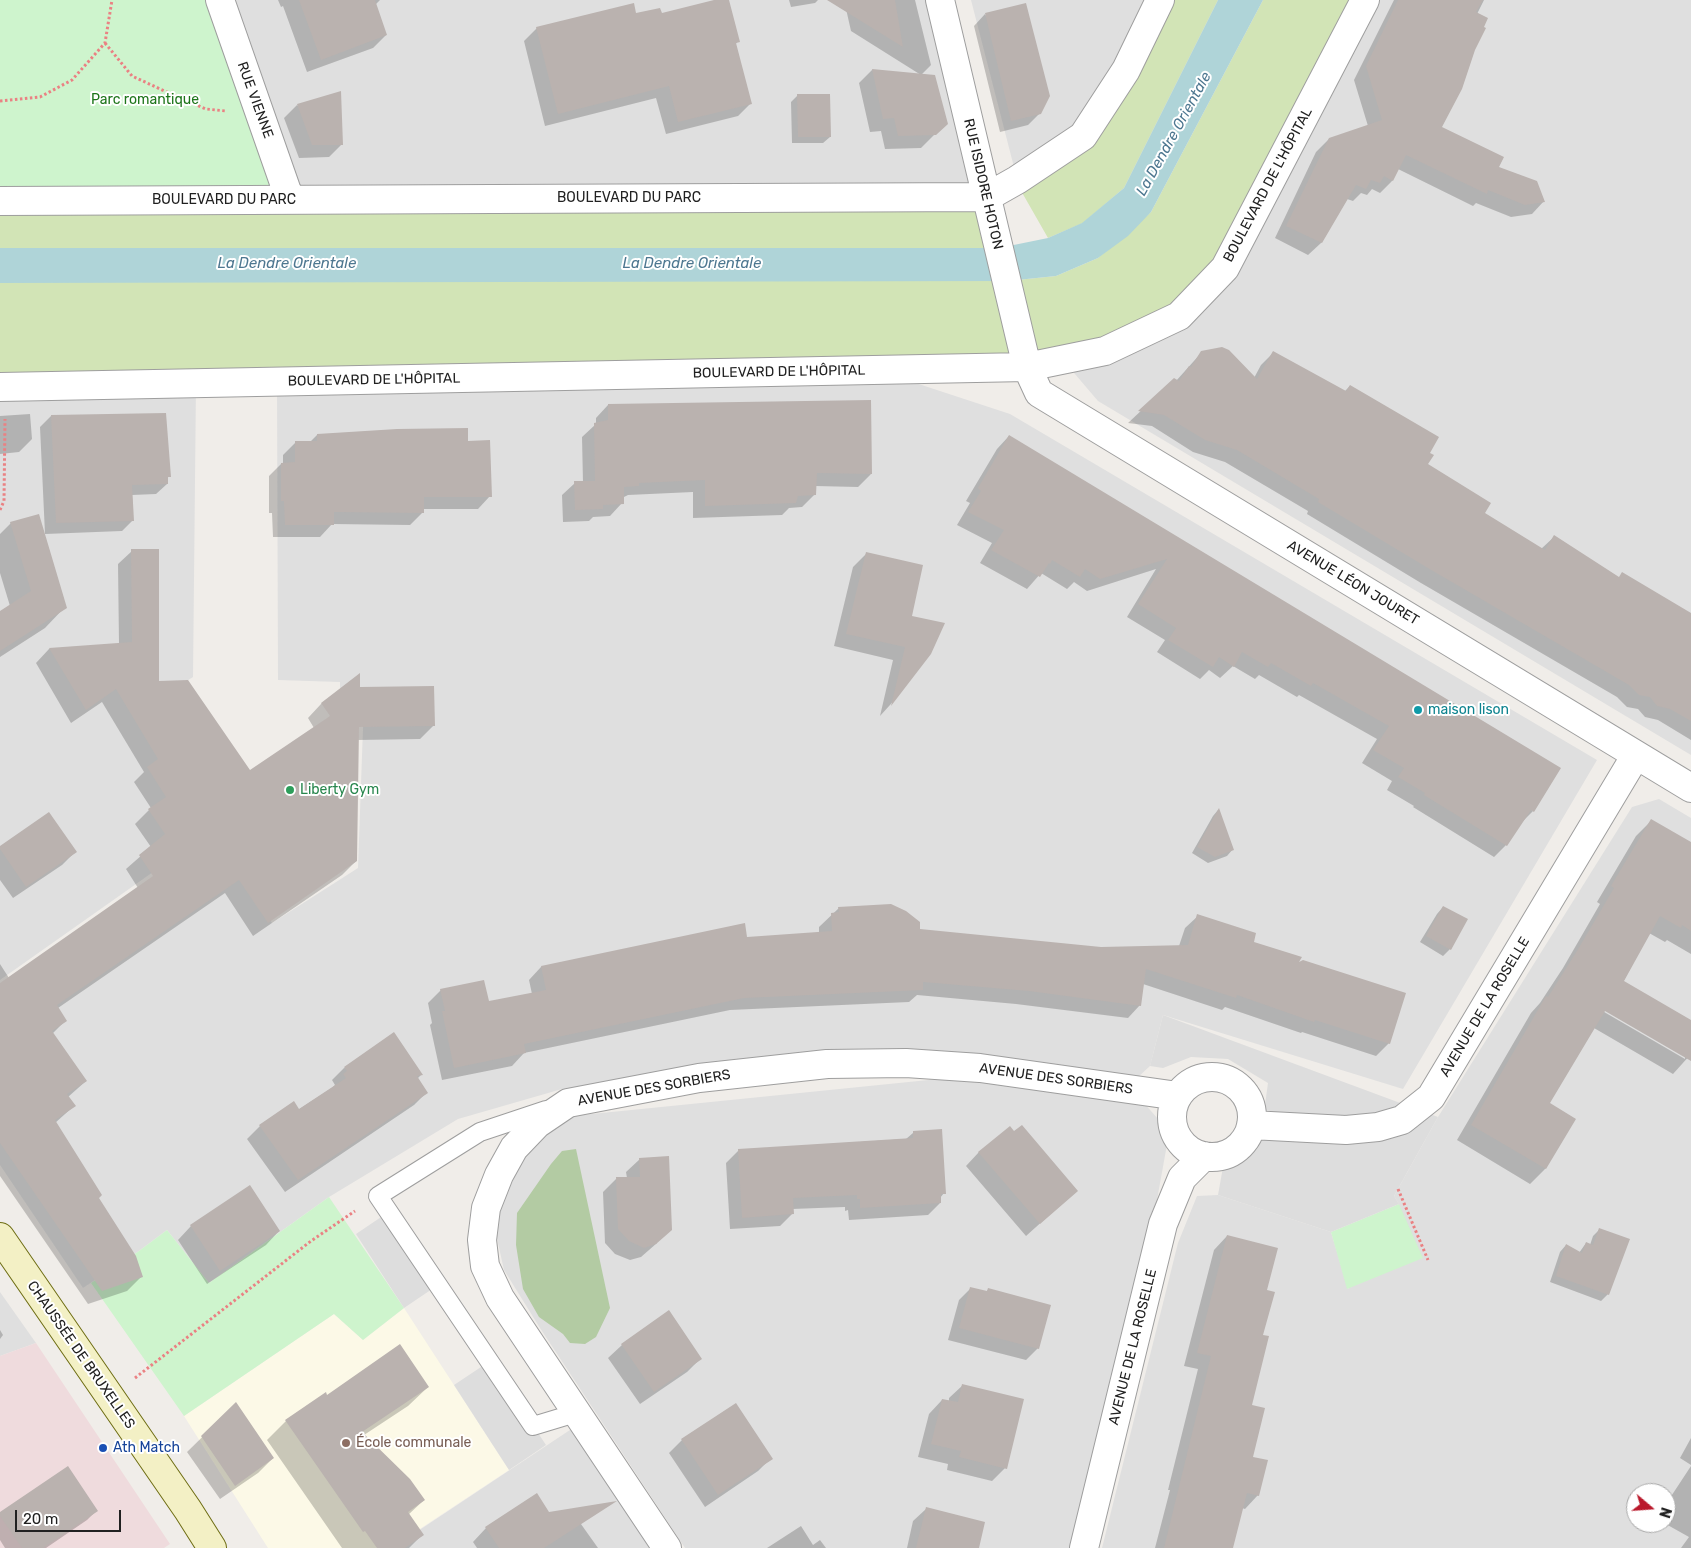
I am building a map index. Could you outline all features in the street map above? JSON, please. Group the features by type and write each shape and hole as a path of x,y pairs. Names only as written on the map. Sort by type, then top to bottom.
{"street":[{"name":"RUE VIENNE","path":"220,0 290,200"},
{"name":"RUE ISIDORE HOTON","path":"940,0 1027,367"},
{"name":"BOULEVARD DU PARC","path":"0,201 987,196 1017,180 1084,136 1126,70 1160,0"},
{"name":"BOULEVARD DE L'HÔPITAL","path":"3,387 1027,367 1105,351 1179,316 1225,268 1365,0"},
{"name":"AVENUE LÉON JOURET","path":"1027,367 1040,393 1691,788"},
{"name":"AVENUE DE LA ROSELLE","path":"1251,1124 1346,1130 1378,1127 1402,1120 1431,1097 1636,755"},
{"name":"AVENUE DES SORBIERS","path":"667,1548 500,1298 485,1266 482,1240 486,1208 499,1174 514,1148 537,1124 568,1103 699,1078 837,1064 906,1063 980,1068 1178,1096"},
{"path":"1208,1077 1221,1078 1232,1082 1242,1090 1252,1112 1251,1124 1247,1136 1239,1146 1228,1153 1204,1156 1192,1151 1182,1143 1175,1133 1172,1120 1178,1096 1196,1080 1208,1077"},
{"name":"AVENUE DE LA ROSELLE","path":"1084,1548 1163,1224 1182,1178 1204,1156"},
{"name":"CHAUSSÉE DE BRUXELLES","path":"0,1237 188,1510 212,1548"}],"lane":[{"path":"568,1103 480,1132 378,1196 533,1426 576,1413"}],"path":[{"path":"0,101 40,97 72,80 105,43 112,0"},
{"path":"105,43 132,76 206,109 261,116"},
{"path":"0,510 4,501 3,387"},
{"path":"1398,1190 1428,1260"},
{"path":"110,1398 311,1241 378,1196"}],"shaded area":[{"path":"220,0 940,0 987,197 290,200"},
{"path":"971,0 1147,0 1116,65 1078,125 1015,171"},
{"path":"1365,0 1691,0 1691,755 1098,401 1063,360"},
{"path":"876,370 1010,414 1597,760 1403,1089 1163,1015 1150,1066 1125,1089 906,1063 568,1103 562,1089 458,1119 329,1197 209,1283 167,1230 83,1288 0,1165 0,1039 243,876 272,923 358,868 364,700 340,715 340,682 278,680 277,382"},
{"path":"196,383 193,677 140,711 214,829 0,980 0,387"},
{"path":"1659,799 1691,818 1691,1548 1102,1548 1178,1243 1197,1196 1218,1195 1331,1232 1348,1289 1399,1204 1394,1196 1438,1117 1632,807"},
{"path":"1163,1015 1438,1117 1394,1196 1399,1204 1331,1232 1218,1195 1223,1167 1242,1154 1261,1134 1268,1083 1228,1059 1191,1057 1163,1068 1150,1066"},
{"path":"978,1075 1144,1103 1158,1119 1168,1139 1153,1222 1075,1548 685,1548 504,1270 496,1234 504,1188 526,1147 572,1116"},
{"path":"390,1211 438,1285 404,1308 356,1234"},
{"path":"0,1292 36,1343 0,1356"},
{"name":"École communale","path":"404,1308 509,1470 391,1548 268,1548 184,1416 334,1314 363,1340"},
{"path":"36,1343 170,1544 164,1548 0,1548 0,1356"},
{"path":"490,1361 546,1445 509,1470 454,1385"},
{"path":"582,1422 667,1548 391,1548 421,1529"}],"green space":[{"name":"Parc romantique","path":"0,0 220,0 290,200 0,201"},
{"path":"1171,0 1218,0 1124,188 1083,223 1048,238 1020,189 1089,146"},
{"path":"1263,0 1364,0 1225,268 1105,351 0,387 0,201 987,197 1007,281 1056,276 1098,258 1151,212"},
{"path":"576,1149 610,1308 596,1337 585,1344 570,1343 563,1334 539,1317 523,1289 516,1245 517,1213 562,1151"},
{"path":"329,1197 404,1308 363,1340 334,1314 184,1416 91,1283 167,1230 209,1283"},
{"path":"1399,1204 1423,1258 1347,1289 1331,1232"}],"water":[{"name":"La Dendre Orientale","path":"1218,0 1263,0 1151,212 1128,236 1098,258 1056,276 1007,281 0,283 0,248 999,248 1048,238 1082,223 1124,188"}],"building":[{"path":"299,0 375,0 387,35 321,60"},
{"path":"714,0 729,0 740,42 736,43 752,104 678,122 669,86 558,114 536,27 634,3 636,13 660,8 662,13"},
{"path":"827,0 895,0 903,47"},
{"path":"1398,0 1483,0 1476,12 1488,18 1484,27 1486,28 1475,50 1462,89 1442,127 1504,157 1499,167 1537,181 1545,202 1525,205 1488,190 1487,194 1406,155 1393,181 1384,176 1380,183 1371,180 1366,189 1356,185 1322,243 1286,226 1329,138 1382,120 1366,66"},
{"path":"1026,3 1050,96 1041,114 1011,121 985,13"},
{"path":"872,69 935,75 948,124 936,135 898,136 894,118 883,119"},
{"path":"341,91 343,145 312,145 297,104"},
{"path":"797,94 830,94 831,137 798,137"},
{"path":"1222,347 1229,350 1257,379 1273,351 1346,391 1350,385 1439,437 1430,453 1434,455 1428,464 1491,503 1485,513 1545,550 1554,535 1619,577 1622,572 1691,613 1691,721 1670,709 1657,706 1650,697 1639,695 1629,685 1433,571 1318,502 1319,499 1237,450 1205,440 1164,415 1138,411 1174,378 1179,381 1201,351"},
{"path":"871,400 872,474 817,473 816,495 798,496 796,503 705,506 705,480 639,483 639,486 624,487 624,504 603,505 603,509 575,510 574,481 595,481 594,423 608,420 608,404"},
{"path":"166,413 171,477 168,477 168,484 132,485 134,521 56,523 51,415"},
{"path":"468,428 468,441 490,440 492,497 424,497 424,513 334,512 334,525 285,525 284,501 281,501 281,463 295,462 295,441 317,441 317,434 397,429"},
{"path":"1009,435 1561,768 1534,812 1531,810 1507,846 1398,777 1404,768 1373,750 1389,726 1313,683 1311,686 1271,663 1268,667 1242,652 1234,667 1219,657 1213,667 1168,640 1176,628 1138,604 1167,559 1100,579 1085,569 1080,577 1052,560 1040,577 991,550 1004,530 968,512 981,491 978,488"},
{"path":"39,514 67,608 0,651 0,611 31,591 10,522"},
{"path":"131,549 159,549 159,681 188,680 250,770 330,716 321,703 360,673 360,687 434,686 435,726 359,727 357,861 268,923 239,880 57,1005 67,1021 52,1031 87,1081 67,1094 76,1106 55,1120 102,1195 99,1198 136,1256 143,1277 102,1291 0,1143 0,983 153,876 139,855 165,834 148,809 166,797 147,767 158,759 116,689 86,710 49,648 132,642"},
{"path":"866,552 923,565 912,616 945,623 931,654 891,706 905,647 846,634"},
{"path":"1219,808 1234,850 1215,857 1197,847"},
{"path":"49,812 77,852 26,887 0,849 0,846"},
{"path":"1651,819 1691,842 1691,931 1682,925 1681,928 1660,916 1624,981 1691,1020 1691,1061 1605,1011 1550,1103 1576,1119 1546,1169 1471,1125 1546,996 1548,997 1577,951 1614,888 1611,886"},
{"path":"891,904 906,911 920,922 920,929 1101,947 1188,945 1197,914 1256,933 1254,942 1302,957 1299,962 1303,960 1406,993 1390,1044 1315,1020 1314,1022 1237,995 1236,998 1146,969 1141,1006 1029,991 923,982 923,990 744,998 524,1044 526,1053 454,1068 442,1011 445,1011 440,989 484,980 489,1001 546,990 541,966 745,923 747,937 832,931 831,913 839,912 838,907"},
{"path":"1443,906 1468,919 1451,950 1426,936"},
{"path":"394,1032 423,1075 417,1076 428,1093 298,1180 259,1125 294,1101 299,1109 346,1078 343,1074 347,1071 344,1067"},
{"path":"1022,1125 1078,1191 1040,1224 978,1152 1010,1126 1014,1131"},
{"path":"942,1129 946,1194 941,1194 941,1203 860,1208 860,1199 857,1199 857,1195 793,1198 794,1214 742,1218 738,1149 913,1138 913,1131"},
{"path":"669,1156 672,1230 656,1244 644,1248 629,1241 618,1229 616,1177 640,1177 639,1158"},
{"path":"250,1185 280,1231 220,1271 190,1225"},
{"path":"1599,1228 1630,1239 1609,1295 1556,1276 1566,1244 1582,1253 1586,1242 1593,1245"},
{"path":"1227,1235 1278,1248 1267,1290 1275,1292 1263,1335 1269,1336 1252,1405 1265,1408 1253,1457 1268,1460 1259,1496 1247,1493 1233,1548 1164,1548 1211,1356 1197,1353"},
{"path":"970,1287 987,1291 988,1288 1051,1305 1039,1349 959,1328"},
{"path":"669,1310 702,1359 654,1392 621,1344"},
{"path":"400,1344 429,1387 362,1432 410,1479 425,1500 408,1512 424,1535 405,1548 377,1548 365,1531 363,1532 285,1420 326,1392 327,1395"},
{"path":"962,1384 1024,1399 1007,1469 959,1457 961,1451 931,1444 942,1399 958,1402"},
{"path":"236,1402 274,1458 235,1486 201,1436"},
{"path":"736,1403 773,1459 718,1495 681,1439"},
{"path":"68,1466 98,1511 43,1548 22,1548 0,1516 0,1512"},
{"path":"537,1493 549,1512 617,1501 544,1548 499,1548 485,1527"},
{"path":"926,1507 985,1522 979,1548 916,1548"}],"place":[{"name":"maison lison","path":"1418,710"},
{"name":"Liberty Gym","path":"290,790"},
{"name":"École communale","path":"346,1443"},
{"name":"Ath Match","path":"103,1448"}]}
